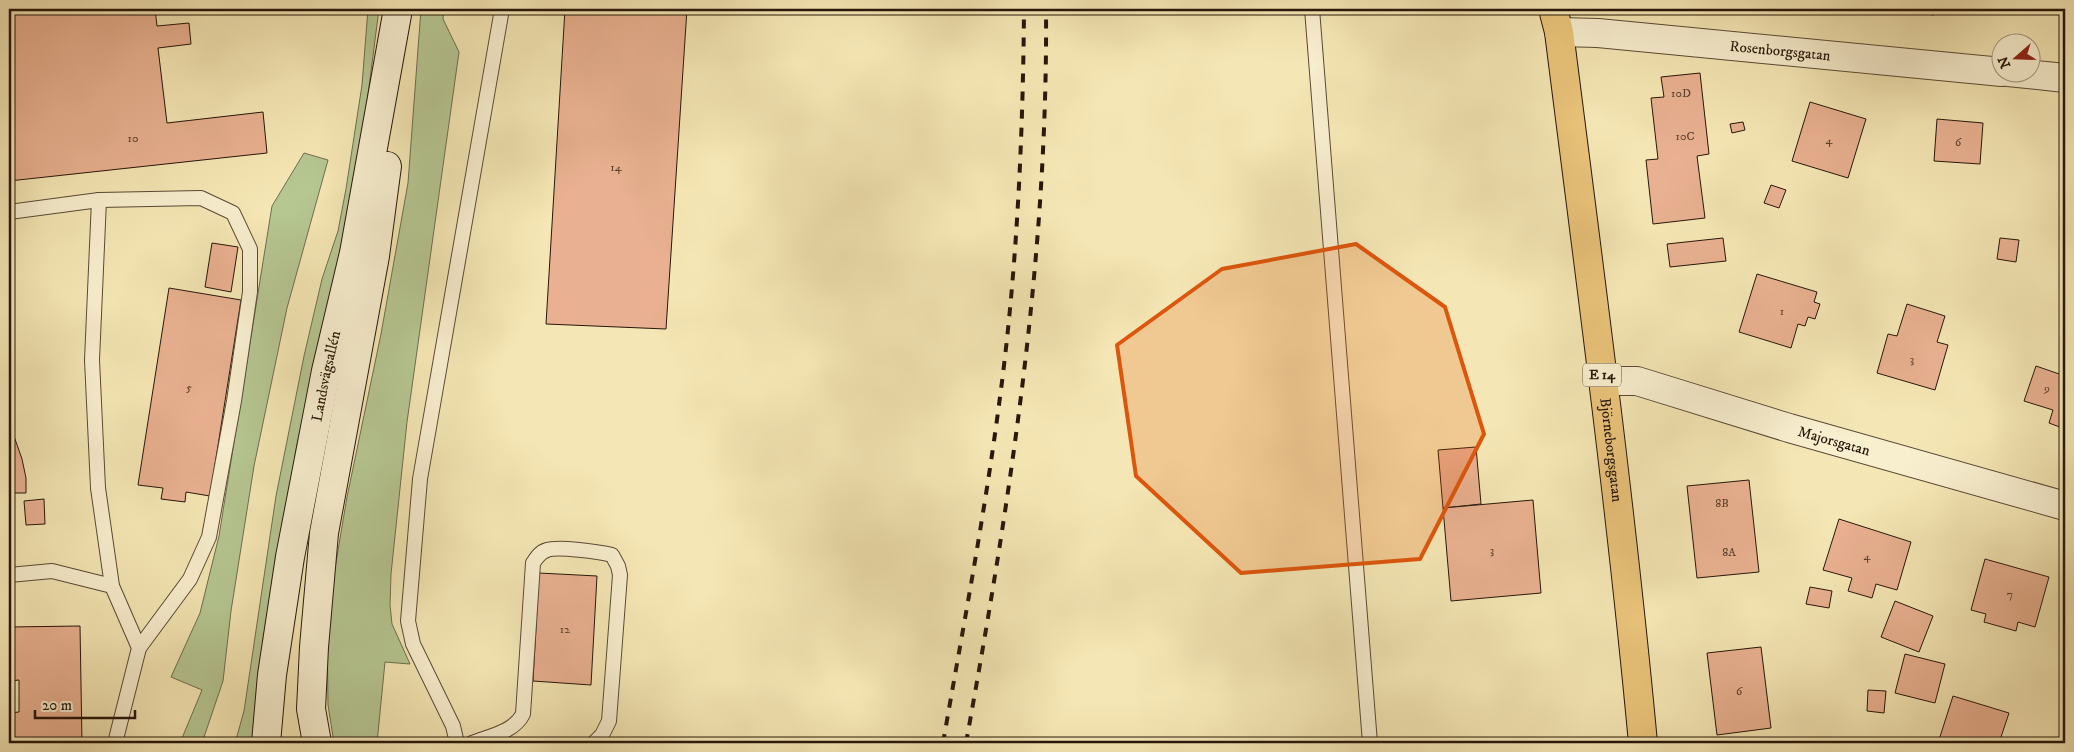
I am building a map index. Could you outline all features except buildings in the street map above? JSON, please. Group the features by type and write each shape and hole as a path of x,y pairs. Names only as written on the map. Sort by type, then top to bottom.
{"highway":[{"name":"Björneborgsgatan","path":"1556,20 1603,381 1632,627 1643,743"}],"main road":[{"name":"Landsvägsallén","path":"266,743 272,675 290,557 326,371 354,253 398,9"},
{"name":"Landsvägsallén","path":"317,743 311,709 314,647 324,533 375,256 402,54 404,9"},
{"name":"Rosenborgsgatan","path":"1556,20 1598,33 1992,71"},
{"path":"2042,76 2065,78"},
{"name":"Majorsgatan","path":"1603,381 1638,381 1789,428 2065,506"}],"lane":[{"path":"457,743 452,726 413,644 408,622 420,480 502,9"},
{"path":"1312,9 1370,743"},
{"path":"9,212 99,200 201,198 233,213 250,249 250,292 235,392 209,537 190,579 139,648 115,743"},
{"path":"99,200 92,360 98,488 112,586 139,648"},
{"path":"472,743 501,733 518,724 523,714 533,563 540,553 548,549 600,552 612,555 618,566 620,575 609,721 602,735 594,743"},
{"path":"9,576 52,570 112,586"}],"highlighted area":[{"path":"1356,244 1445,307 1484,434 1420,559 1241,573 1136,476 1117,345 1222,269"}],"green space":[{"path":"368,9 379,9 353,211 297,444 283,530 255,734 251,743 233,743 237,736 244,711 276,496 304,356 322,279 338,231 346,189 362,85"},
{"path":"421,9 444,9 443,19 459,52 407,422 391,574 390,605 392,624 410,664 385,662 377,743 334,743 328,705 327,616 347,497 381,334 408,183"},
{"path":"304,153 328,160 287,308 254,466 231,611 223,681 202,743 180,743 202,690 171,677 200,613 219,536 272,206"}],"railway":[{"path":"943,743 988,484 1006,349 1018,203 1024,9"},
{"path":"966,743 997,561 1023,378 1041,194 1045,102 1046,9"}]}
